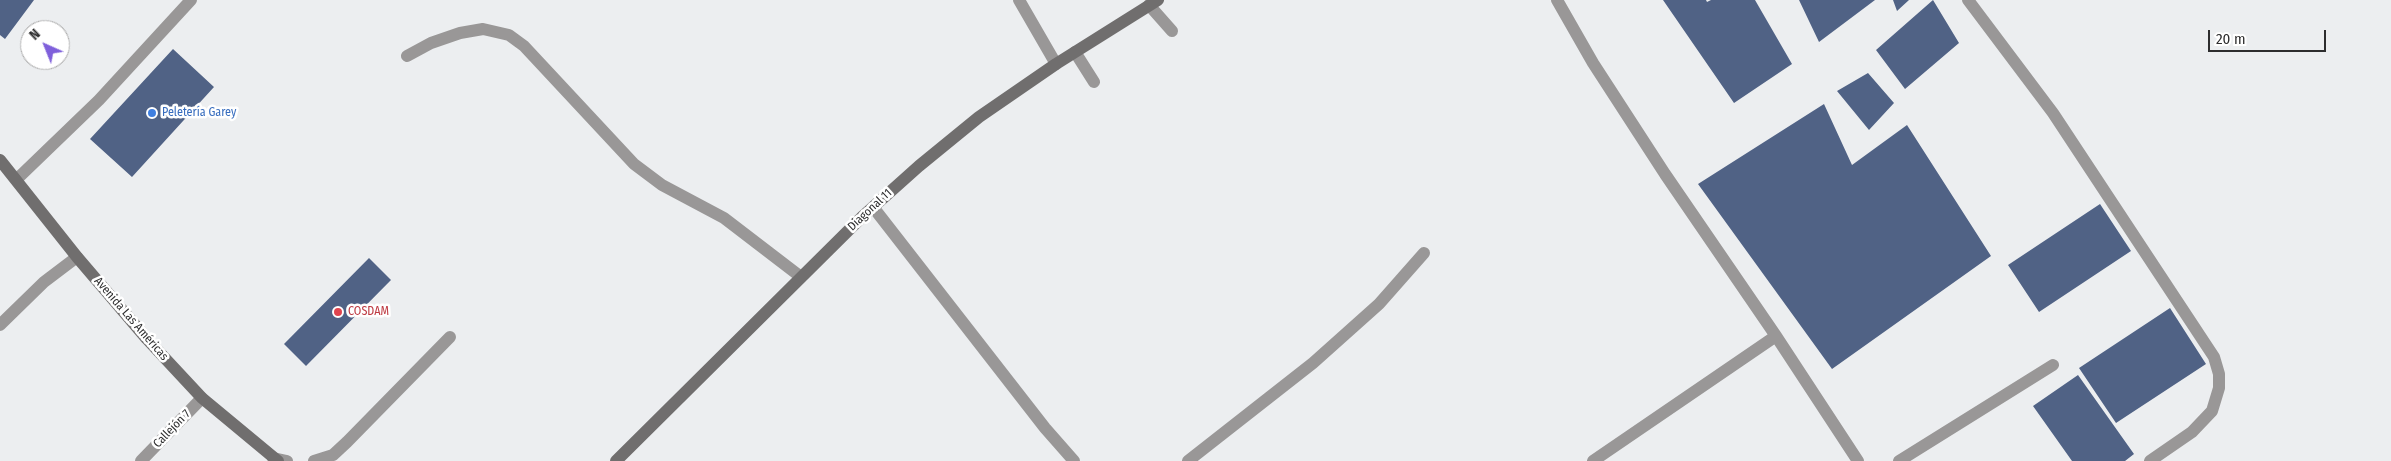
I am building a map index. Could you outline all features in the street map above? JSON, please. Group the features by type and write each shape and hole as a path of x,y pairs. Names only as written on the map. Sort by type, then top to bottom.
{"street":[{"path":"17,179 99,100 191,0"},
{"path":"1019,0 1056,64"},
{"path":"1557,0 1593,63 1665,174 1776,336 1858,461"},
{"path":"1968,0 2054,113 2214,357 2219,374 2219,388 2212,411 2192,432 2150,461"},
{"path":"1153,3 1172,31"},
{"name":"Diagonal 11","path":"616,461 801,276 919,166 979,117 1074,52 1153,3"},
{"path":"407,56 432,43 460,33 483,29 509,35 524,46 634,164 662,185 724,218 801,276"},
{"path":"1074,52 1094,82"},
{"name":"Avenida Las Américas","path":"0,160 17,179 77,258 147,339 202,398 275,460"},
{"path":"873,208 1045,428 1074,461"},
{"path":"1188,461 1313,363 1378,304 1424,253"},
{"path":"0,325 44,282 77,258"},
{"path":"1593,461 1776,336"},
{"path":"314,461 332,455 347,442 450,337"},
{"path":"1899,461 2053,365"},
{"name":"Callejón 7","path":"141,461 202,398"},
{"path":"275,460 287,461"}],"building":[{"path":"0,0 34,0 5,39 0,35"},
{"path":"1663,0 1706,0 1707,2 1711,0 1755,0 1792,64 1734,103"},
{"path":"1799,0 1875,0 1819,42"},
{"path":"1893,0 1909,0 1897,11"},
{"path":"1933,0 1959,43 1905,89 1876,50"},
{"name":"Peletería Garey","path":"173,49 214,87 132,177 90,139"},
{"path":"1868,73 1894,103 1869,130 1837,91"},
{"path":"1824,104 1852,165 1907,125 1991,256 1832,369 1698,184"},
{"path":"2100,204 2131,251 2039,312 2008,265"},
{"name":"COSDAM","path":"369,258 391,280 306,366 284,344"},
{"path":"2170,308 2206,364 2116,423 2079,368"},
{"path":"2078,375 2134,454 2125,461 2072,461 2033,406"}],"place":[{"name":"Peletería Garey","path":"152,113"},
{"name":"COSDAM","path":"338,312"}]}
